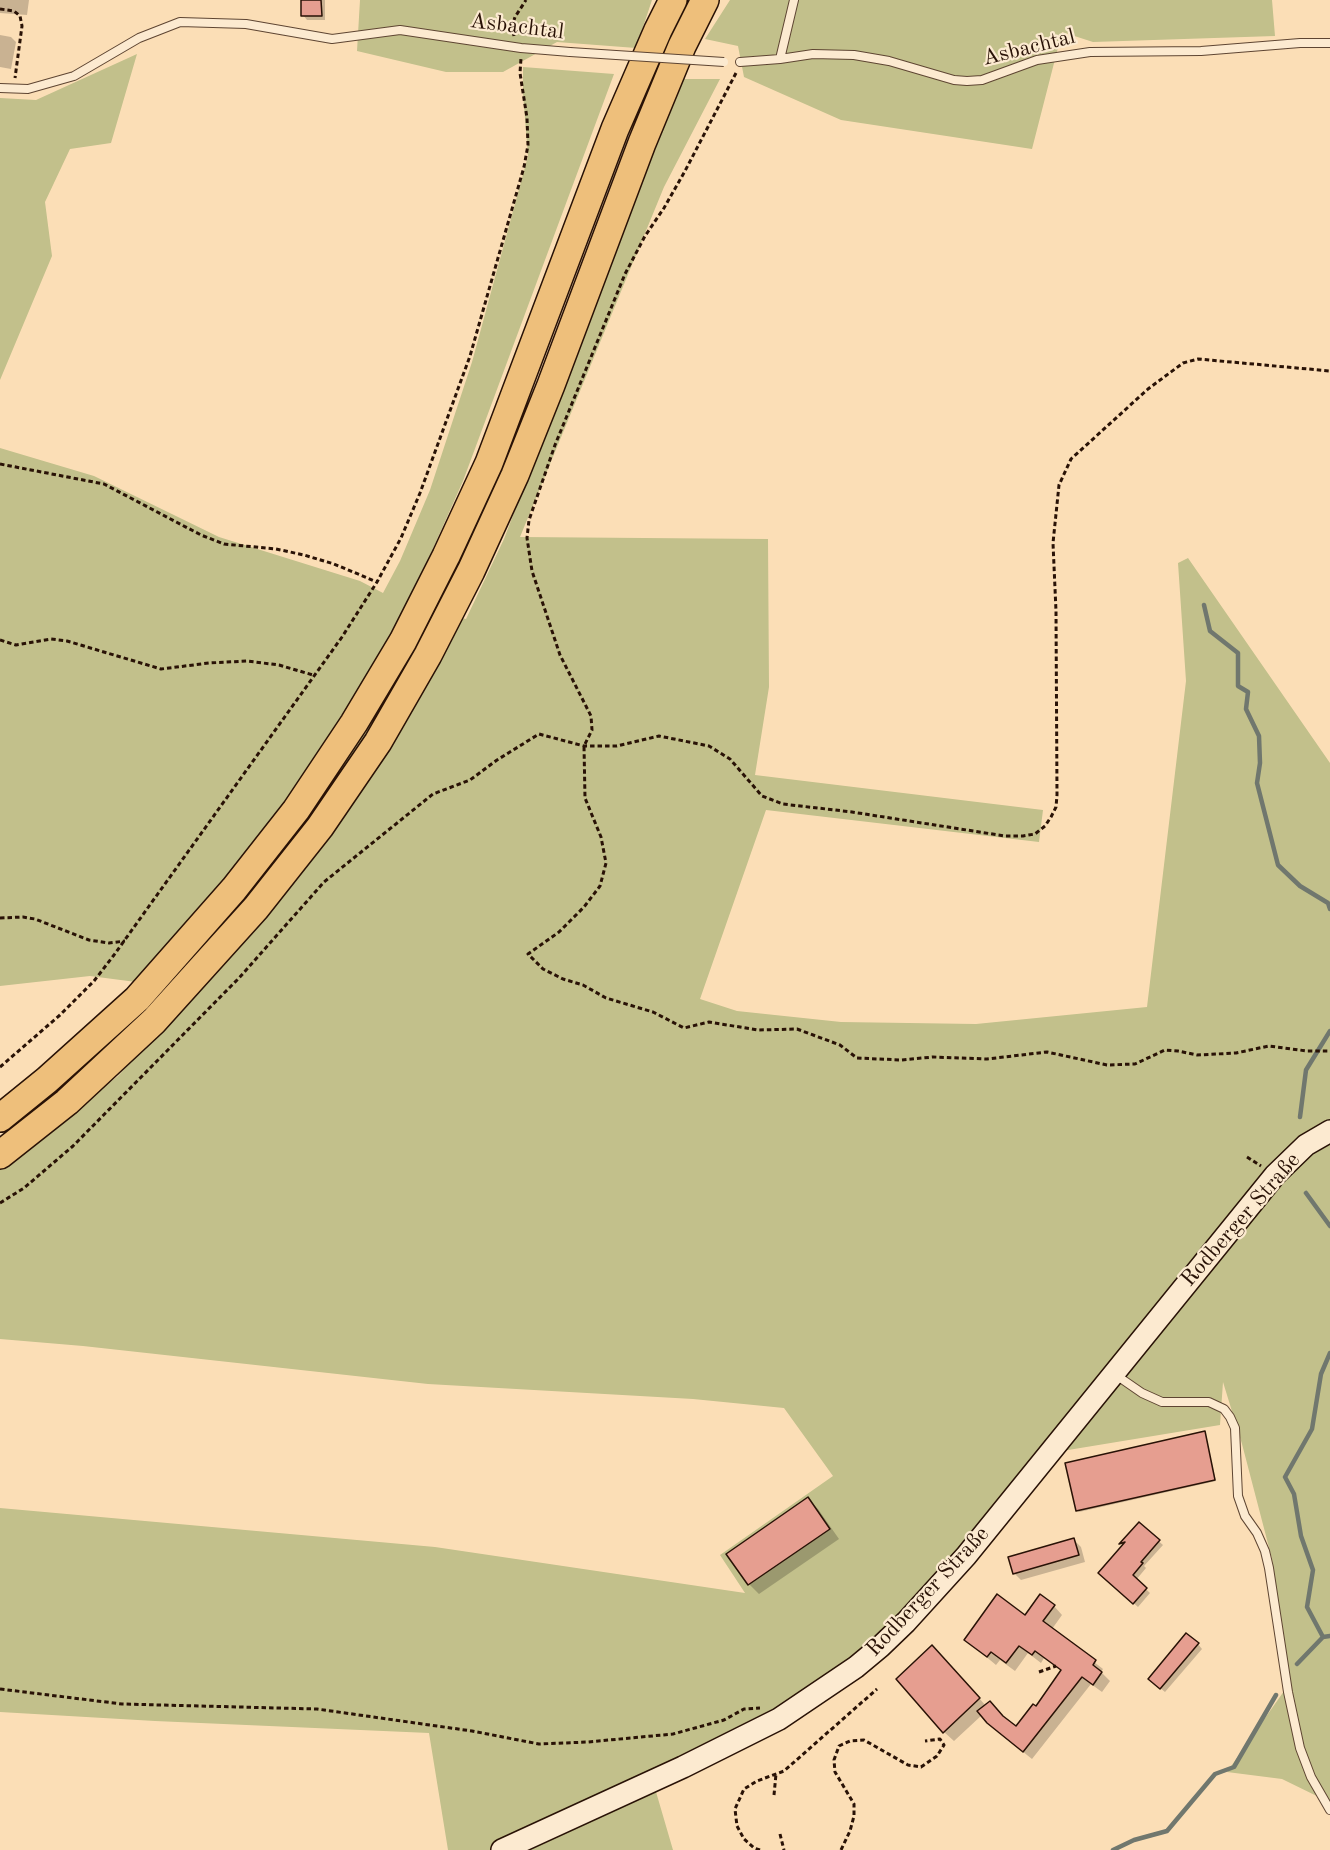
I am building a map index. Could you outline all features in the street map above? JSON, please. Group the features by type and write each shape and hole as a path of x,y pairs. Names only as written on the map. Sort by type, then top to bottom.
{"highway":[{"path":"0,1118 47,1080 137,999 262,854 296,810 354,723 403,641 489,463 615,129 658,30 674,0"},
{"path":"0,1155 66,1102 154,1021 256,908 320,827 378,742 429,655 515,475 556,374 642,143 682,46 705,0"}],"street":[{"name":"Rodberger Straße","path":"501,1850 683,1767 779,1719 886,1641 959,1564 1275,1175 1306,1145 1330,1131"}],"lane":[{"path":"780,59 794,0"},
{"name":"Asbachtal","path":"0,88 28,88 74,76 139,38 180,22 246,24 332,39 400,30 521,48 724,62"},
{"name":"Asbachtal","path":"740,62 813,54 854,55 889,61 954,80 967,81 982,80 1037,60 1090,52 1201,51 1300,43 1330,43"},
{"path":"1115,1374 1142,1394 1162,1402 1209,1402 1224,1409 1230,1417 1235,1428 1238,1496 1245,1516 1257,1533 1265,1551 1288,1692 1300,1748 1311,1777 1330,1810"}],"path":[{"path":"0,1067 60,1015 94,981 125,941 342,637 377,582 401,538 447,424 470,357 525,167 528,145 527,118 520,73 521,48 513,34 512,26 526,0"},
{"path":"0,9 14,11 20,16 22,26 14,89"},
{"path":"740,62 686,171 645,236 625,274 559,435 529,520 527,538 536,581 560,655 591,716 592,730 584,746 585,798 601,837 606,863 600,886 584,907 560,932 528,954 543,969 606,998 653,1012 684,1028 709,1022 758,1030 797,1029 840,1045 857,1058 987,1059 1047,1052 1107,1065 1135,1064 1165,1050 1197,1055 1236,1053 1269,1046 1307,1051 1330,1051"},
{"path":"0,1203 24,1188 73,1146 239,978 324,882 433,794 470,780 539,734 584,746 617,746 659,736 709,746 730,759 762,795 783,804 852,812 1005,836 1035,834 1045,826 1056,807 1056,611 1053,543 1059,485 1071,459 1113,419 1183,363 1198,359 1330,371"},
{"path":"0,464 104,484 224,544 276,549 304,555 334,564 377,582"},
{"path":"0,640 16,645 51,639 67,641 161,669 247,661 279,665 313,675"},
{"path":"0,918 35,919 88,940 109,944 125,941"},
{"path":"1039,1672 1056,1666"},
{"path":"0,1689 122,1704 317,1709 472,1731 539,1744 673,1734 724,1720 744,1709 755,1707 770,1711 779,1719"},
{"path":"760,1850 744,1839 737,1826 735,1809 744,1790 757,1781 784,1771 877,1689"},
{"path":"841,1850 850,1831 854,1804 835,1772 834,1760 839,1746 850,1741 864,1740 908,1765 921,1767 937,1756 944,1746 940,1739 925,1741"},
{"path":"774,1795 776,1774"},
{"path":"780,1834 784,1850"}],"shaded area":[{"path":"360,0 652,0 636,48 557,42 503,72 446,72 357,51"},
{"path":"730,0 1272,0 1275,36 1093,42 1062,32 1032,149 841,120 744,77 738,46 705,39"},
{"path":"137,54 111,143 70,149 45,202 52,256 0,380 0,98 36,100"},
{"path":"523,67 614,74 463,481 407,607 466,619 504,539 681,79 720,79 664,187 520,537 768,539 769,687 755,775 1043,810 1039,842 766,810 700,999 737,1011 841,1022 976,1024 1147,1007 1186,681 1178,563 1188,558 1330,763 1330,1122 904,1620 789,1711 496,1850 448,1850 429,1733 0,1712 0,1508 435,1547 745,1593 720,1555 833,1476 784,1408 693,1399 428,1384 0,1339 0,1169 118,1076 197,990 90,976 0,986 0,448 94,476 219,537 360,581 383,593 400,561 430,490 472,362 528,156"},
{"path":"1330,1140 1330,1806 1327,1801 1282,1779 1227,1772 1289,1684 1272,1559 1223,1382 1220,1425 1056,1452 1283,1178 1310,1153"},
{"path":"654,1785 673,1850 513,1850"}],"building":[{"path":"301,0 321,0 322,16 301,16"},
{"path":"1205,1431 1215,1480 1076,1511 1065,1463"},
{"path":"808,1497 830,1529 748,1585 726,1554"},
{"path":"1139,1522 1160,1540 1133,1575 1147,1588 1133,1604 1098,1573 1125,1542 1119,1544"},
{"path":"1074,1538 1079,1555 1013,1574 1008,1557"},
{"path":"997,1594 1025,1615 1040,1594 1055,1605 1043,1621 1096,1660 1093,1665 1102,1672 1093,1685 1082,1677 1023,1752 987,1723 977,1711 990,1701 1003,1716 1016,1726 1033,1704 1036,1706 1061,1670 1035,1651 1032,1655 1019,1646 1006,1663 991,1652 987,1657 964,1640"},
{"path":"1186,1633 1199,1643 1160,1689 1148,1679"},
{"path":"932,1645 980,1698 943,1733 896,1679"}],"waterway":[{"path":"1204,605 1210,631 1238,653 1238,686 1248,692 1246,709 1259,736 1260,763 1257,783 1278,865 1300,886 1328,903 1330,909"},
{"path":"1300,1117 1306,1070 1330,1031"},
{"path":"1306,1193 1330,1226"},
{"path":"1323,1637 1307,1607 1313,1570 1301,1536 1294,1494 1285,1477 1312,1429 1321,1374 1330,1353"},
{"path":"1297,1664 1323,1637 1330,1636"},
{"path":"1113,1850 1134,1840 1167,1831 1215,1774 1234,1767 1276,1695"}]}
